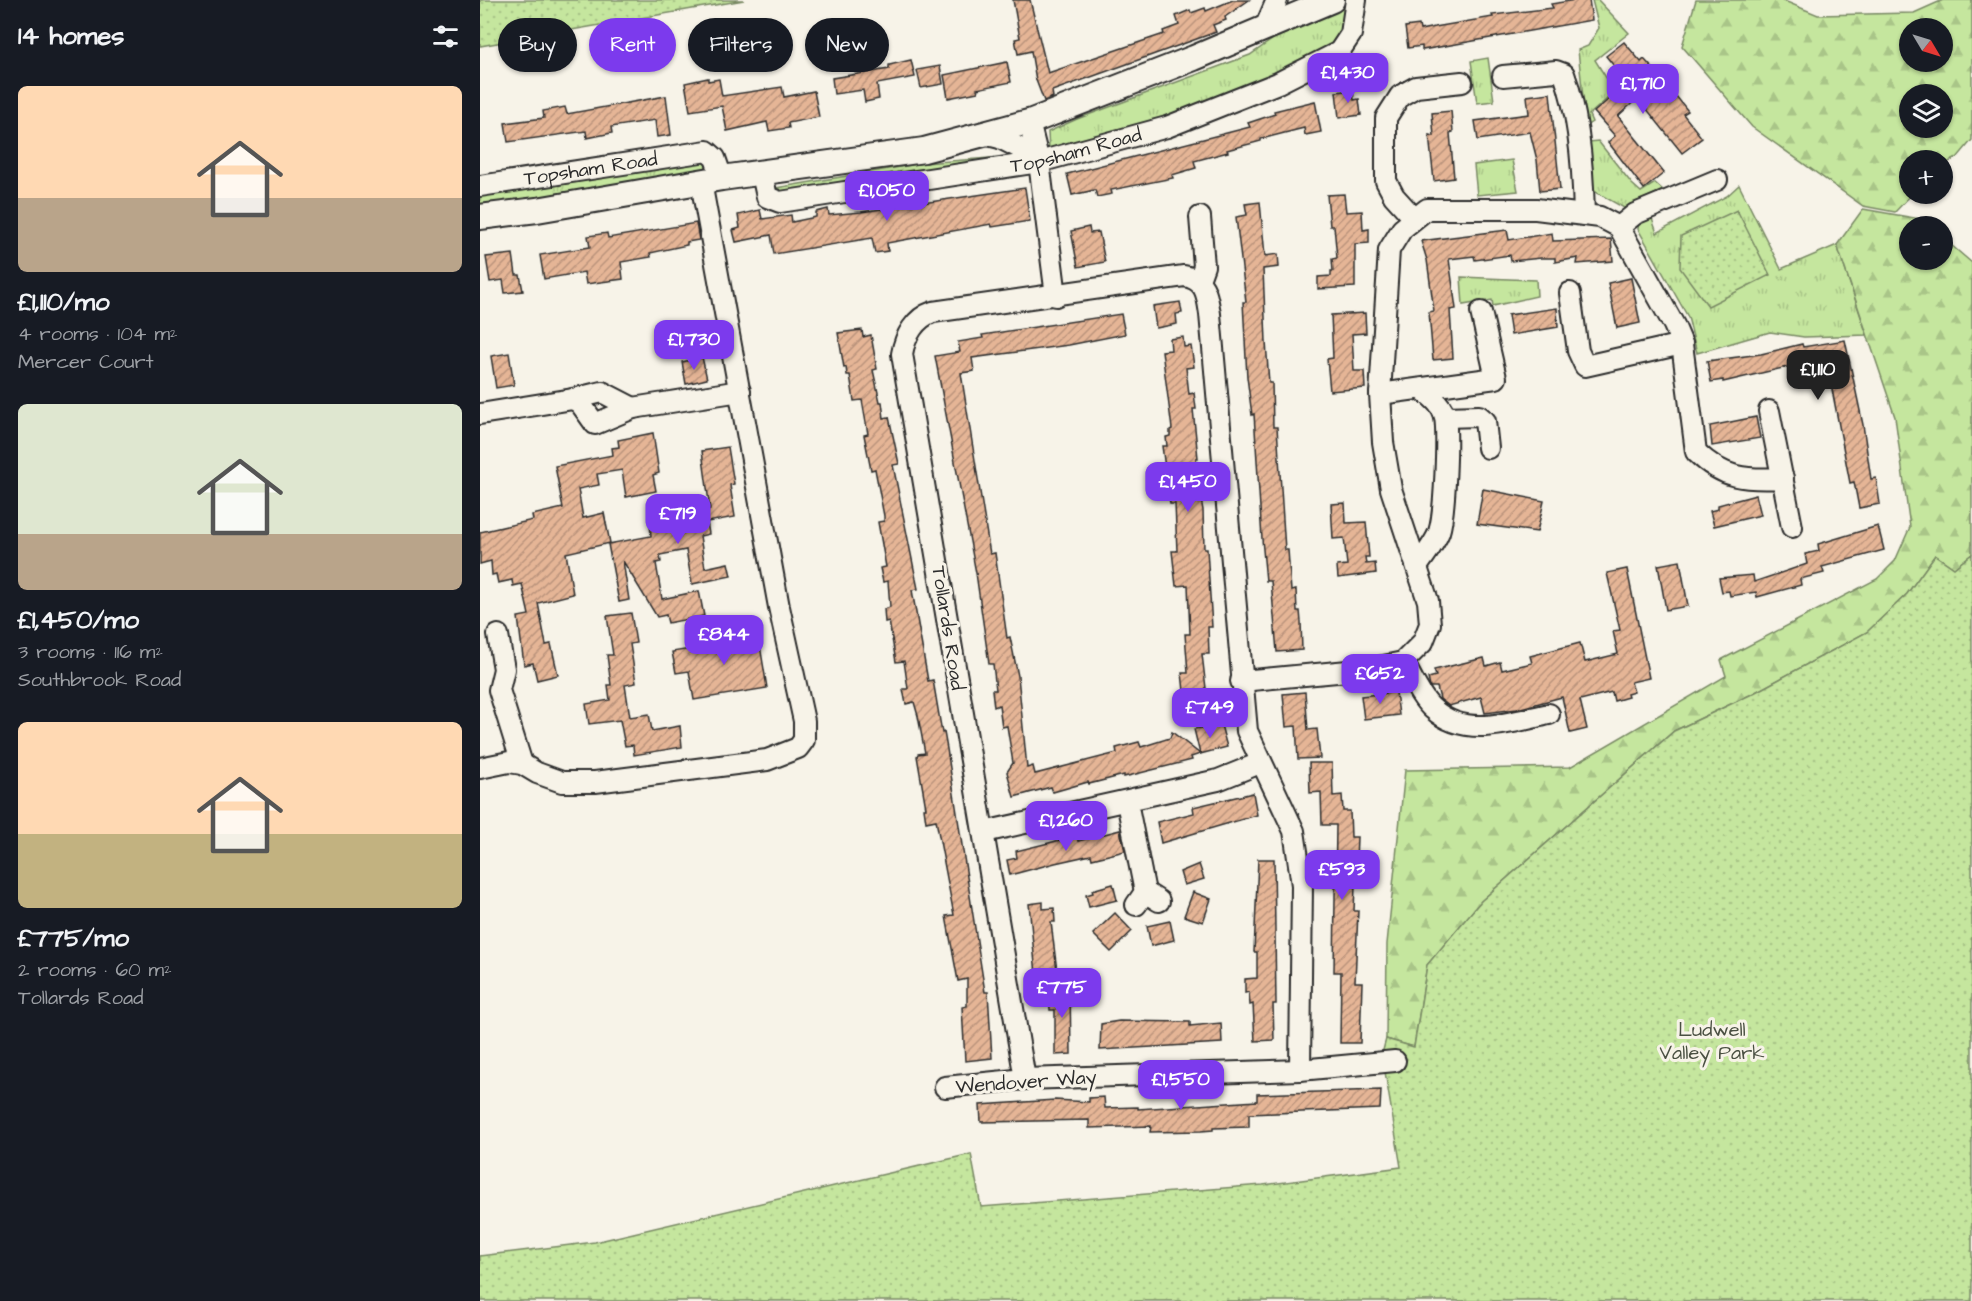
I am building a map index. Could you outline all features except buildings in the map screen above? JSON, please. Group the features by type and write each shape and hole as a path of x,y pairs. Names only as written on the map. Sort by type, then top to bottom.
{"main road":[{"name":"Topsham Road","path":"480,217 712,180 924,150 1029,122 1332,0"}],"street":[{"path":"1265,28 1276,0"},
{"name":"Topsham Road","path":"762,174 767,197 780,202 1038,160 1167,127 1278,83 1339,52 1353,27 1356,0"},
{"path":"1503,76 1556,71 1564,74 1572,101 1583,187 1584,215"},
{"path":"1414,218 1394,196 1386,181 1386,118 1400,96 1416,87 1462,82"},
{"path":"1029,122 1038,160 1056,296 1184,276 1199,280 1206,292 1210,314 1247,731 1260,763 1294,831 1302,885 1300,1070"},
{"path":"984,134 1000,138 1038,160"},
{"name":"Topsham Road","path":"480,186 707,151 715,158 712,180"},
{"path":"480,768 510,762 522,764 537,773 562,782 595,782 767,760 798,748 804,740 804,720 779,607 740,391 712,180"},
{"path":"1619,227 1635,214 1717,180"},
{"path":"1241,681 1369,669 1403,662 1422,642 1430,624 1428,601 1391,489 1383,442 1380,394 1389,250 1402,229 1427,209 1456,207 1536,209 1600,218 1619,227 1674,325 1683,349 1696,452 1724,475 1759,480 1783,478"},
{"path":"1199,280 1204,266 1200,217"},
{"path":"1570,293 1578,351 1585,366 1683,349"},
{"name":"Tollards Road","path":"1025,1079 994,909 984,832 970,769 902,354 904,342 925,315 1056,296"},
{"path":"1380,394 1496,378 1481,312"},
{"path":"1417,567 1439,532 1443,507 1445,417 1440,406 1422,389"},
{"path":"573,399 580,403 595,423 633,408 740,391"},
{"path":"480,414 602,392 633,408"},
{"path":"1769,411 1792,527"},
{"path":"1445,417 1479,416 1485,422 1488,448"},
{"path":"498,635 504,669 499,690 522,764"},
{"path":"1403,662 1432,709 1445,718 1466,725 1490,727 1549,714"},
{"path":"984,832 1218,780 1260,763"},
{"path":"1126,802 1147,899"},
{"name":"Wendover Way","path":"945,1087 1025,1079 1300,1070 1395,1061"}],"green space":[{"path":"480,0 744,0 641,18 589,18 589,27 577,29 577,18 498,18 498,43 480,46"},
{"path":"1592,0 1598,0 1629,33 1595,60 1615,92 1589,115 1592,122 1586,126 1578,50 1588,46 1599,28"},
{"path":"1696,0 1782,0 1818,15 1914,13 1943,0 1972,0 1972,140 1953,160 1953,150 1899,150 1899,204 1903,204 1895,212 1863,206 1752,127 1682,46"},
{"path":"1352,3 1342,44 1156,127 1049,152 1048,132 1077,119 1250,55 1289,28"},
{"path":"1488,58 1494,101 1477,103 1471,61"},
{"path":"1598,141 1641,192 1655,183 1663,190 1624,208 1594,191 1589,142"},
{"path":"1003,157 1012,162 784,195 774,192 776,188 924,163"},
{"path":"704,158 710,166 707,170 690,171 480,209 480,194"},
{"path":"1512,160 1518,191 1477,195 1474,165"},
{"path":"1739,185 1781,269 1837,245 1867,335 1804,337 1770,332 1697,353 1688,317 1638,229 1639,220 1651,216 1657,233 1727,196"},
{"path":"1863,209 1903,216 1899,216 1899,270 1953,270 1953,247 1972,263 1972,554 1954,568 1935,555 1907,594 1867,632 1750,695 1674,731 1481,901 1427,965 1414,1047 1386,1039 1387,944 1405,770 1570,767 1726,676 1721,660 1877,579 1895,561 1910,527 1895,417 1837,245"},
{"path":"1737,210 1770,275 1708,306 1680,268 1681,236"},
{"path":"1461,277 1536,280 1537,296 1493,306 1492,300 1463,305"},
{"name":"Ludwell Valley Park","path":"1972,554 1972,1301 480,1301 480,1256 595,1242 971,1154 981,1207 1263,1185 1401,1167 1382,1054 1386,1039 1414,1047 1427,965 1481,901 1674,731 1750,695 1867,632 1907,594 1935,555 1954,568"}]}
